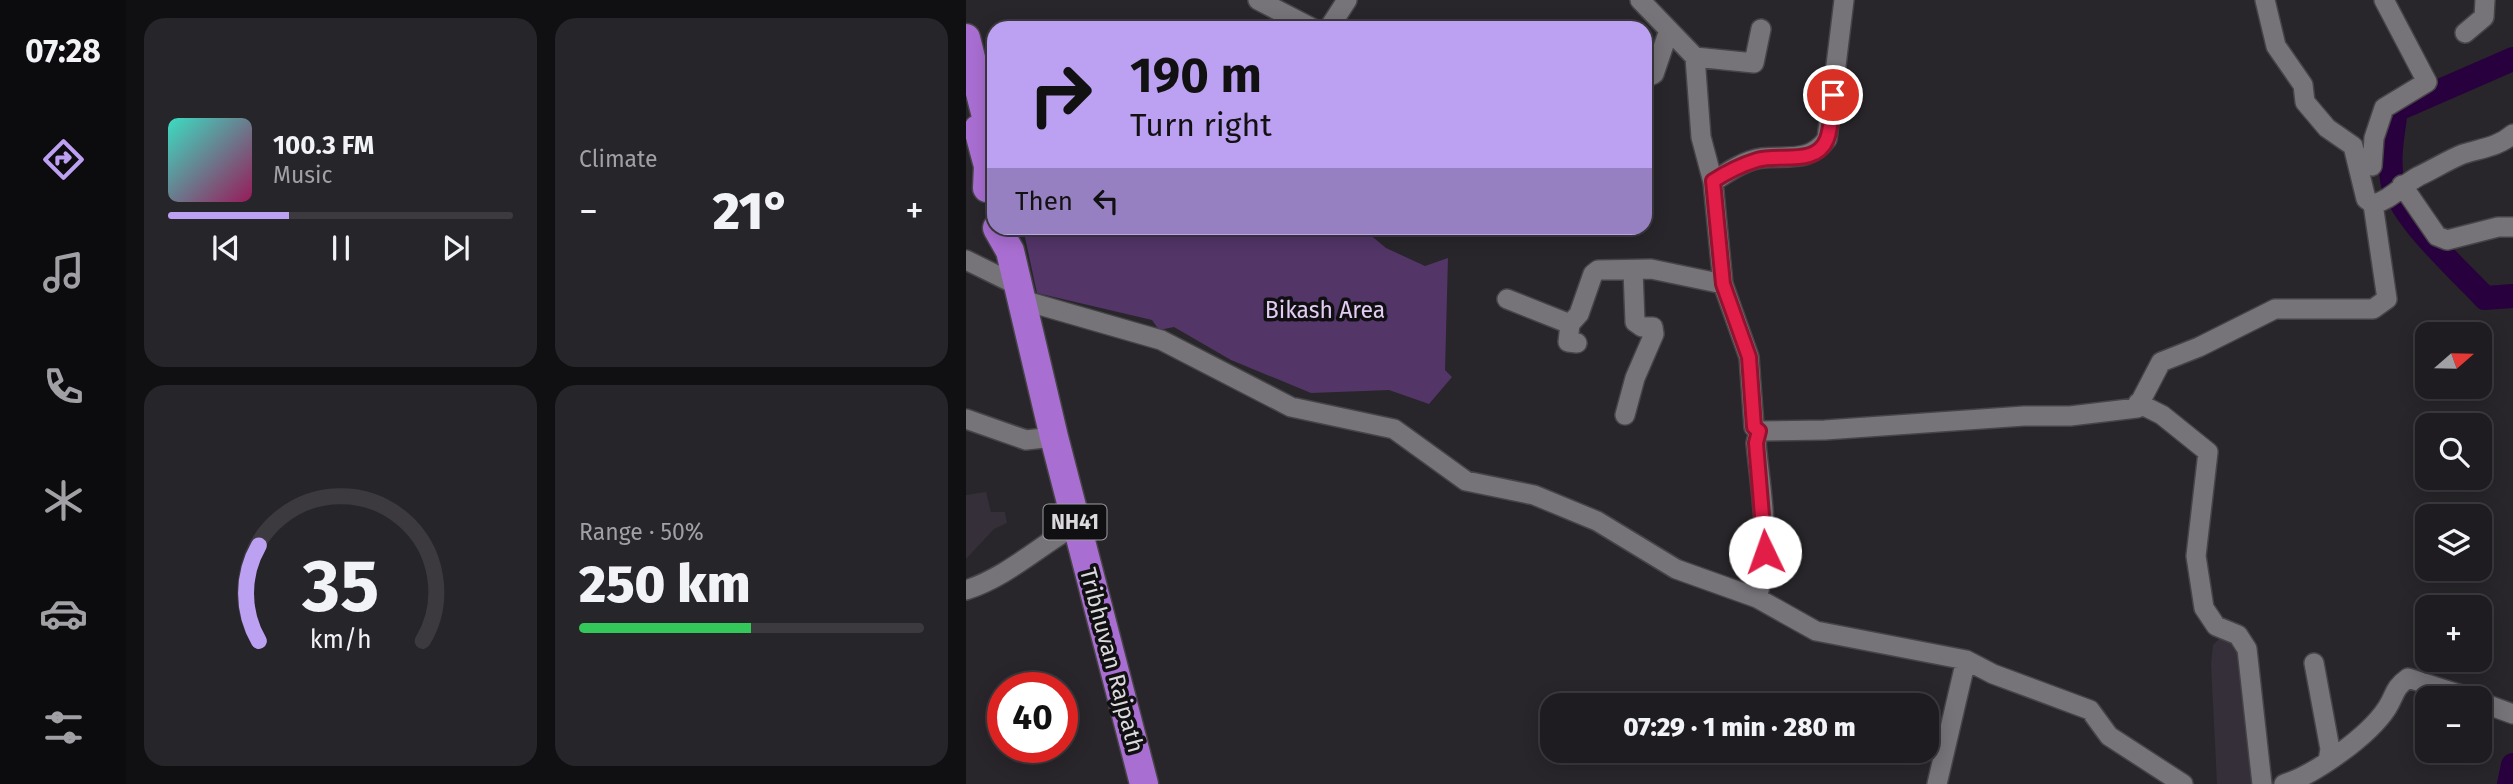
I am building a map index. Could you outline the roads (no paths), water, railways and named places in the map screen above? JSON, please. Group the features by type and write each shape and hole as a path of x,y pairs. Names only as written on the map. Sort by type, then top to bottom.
{"highway":[{"path":"966,38 987,120"},
{"path":"966,82 987,162"},
{"path":"966,115 987,188"},
{"name":"Tribhuvan Rajpath","path":"1007,235 1054,437 1144,784"}],"street":[{"path":"1259,0 1299,21"},
{"path":"1334,21 1347,0"},
{"path":"1640,0 1695,57 1701,137 1713,181 1723,284 1749,357 1754,427 1759,431 1825,430 2024,416 2070,416 2137,408 2161,362 2199,347 2265,312 2284,307 2373,309 2382,304 2387,299 2380,202"},
{"path":"1713,181 1729,170 1761,158 1798,159 1818,150 1827,139 1844,0"},
{"path":"2264,0 2276,46 2303,85 2305,102 2327,128 2353,146 2356,156 2372,166 2374,138 2384,108 2427,82 2384,0"},
{"path":"2465,33 2484,17 2485,0"},
{"path":"1695,57 1754,63 1760,29"},
{"path":"1652,75 1669,30"},
{"path":"2380,202 2402,185 2464,154 2502,144 2513,134"},
{"path":"2353,146 2367,199 2380,202"},
{"path":"2402,185 2437,236 2447,240 2498,227 2513,227"},
{"path":"966,260 1021,293 1161,340 1291,407 1394,429 1466,481 1534,495 1585,516 1676,569 1758,598 1816,631 1966,660 1993,674 2090,710 2109,736 2183,784"},
{"path":"1577,343 1568,342 1570,324 1580,314 1593,274 1598,270 1651,269 1723,284"},
{"path":"1625,415 1635,378 1654,334 1653,327 1642,327 1635,323 1633,270"},
{"path":"1507,299 1570,324"},
{"path":"2138,403 2162,415 2208,452 2196,556 2204,608 2216,626 2238,635 2247,649 2262,784"},
{"path":"966,419 1026,440 1054,437"},
{"path":"1758,598 1765,572 1756,443 1759,431"},
{"path":"966,590 989,583 1034,549 1076,525"},
{"path":"1937,784 1966,660"},
{"path":"2314,663 2330,749 2328,761"},
{"path":"2284,784 2302,779 2328,761 2340,757 2386,709 2395,688 2408,678 2433,686"},
{"path":"2492,706 2513,714"}],"waterway":[{"path":"2513,59 2396,110 2391,145 2392,180 2396,194 2417,226 2485,298 2513,296"},
{"path":"2509,784 2513,765"}],"park label":[{"name":"Bikash Area","path":"1325,310"}]}
